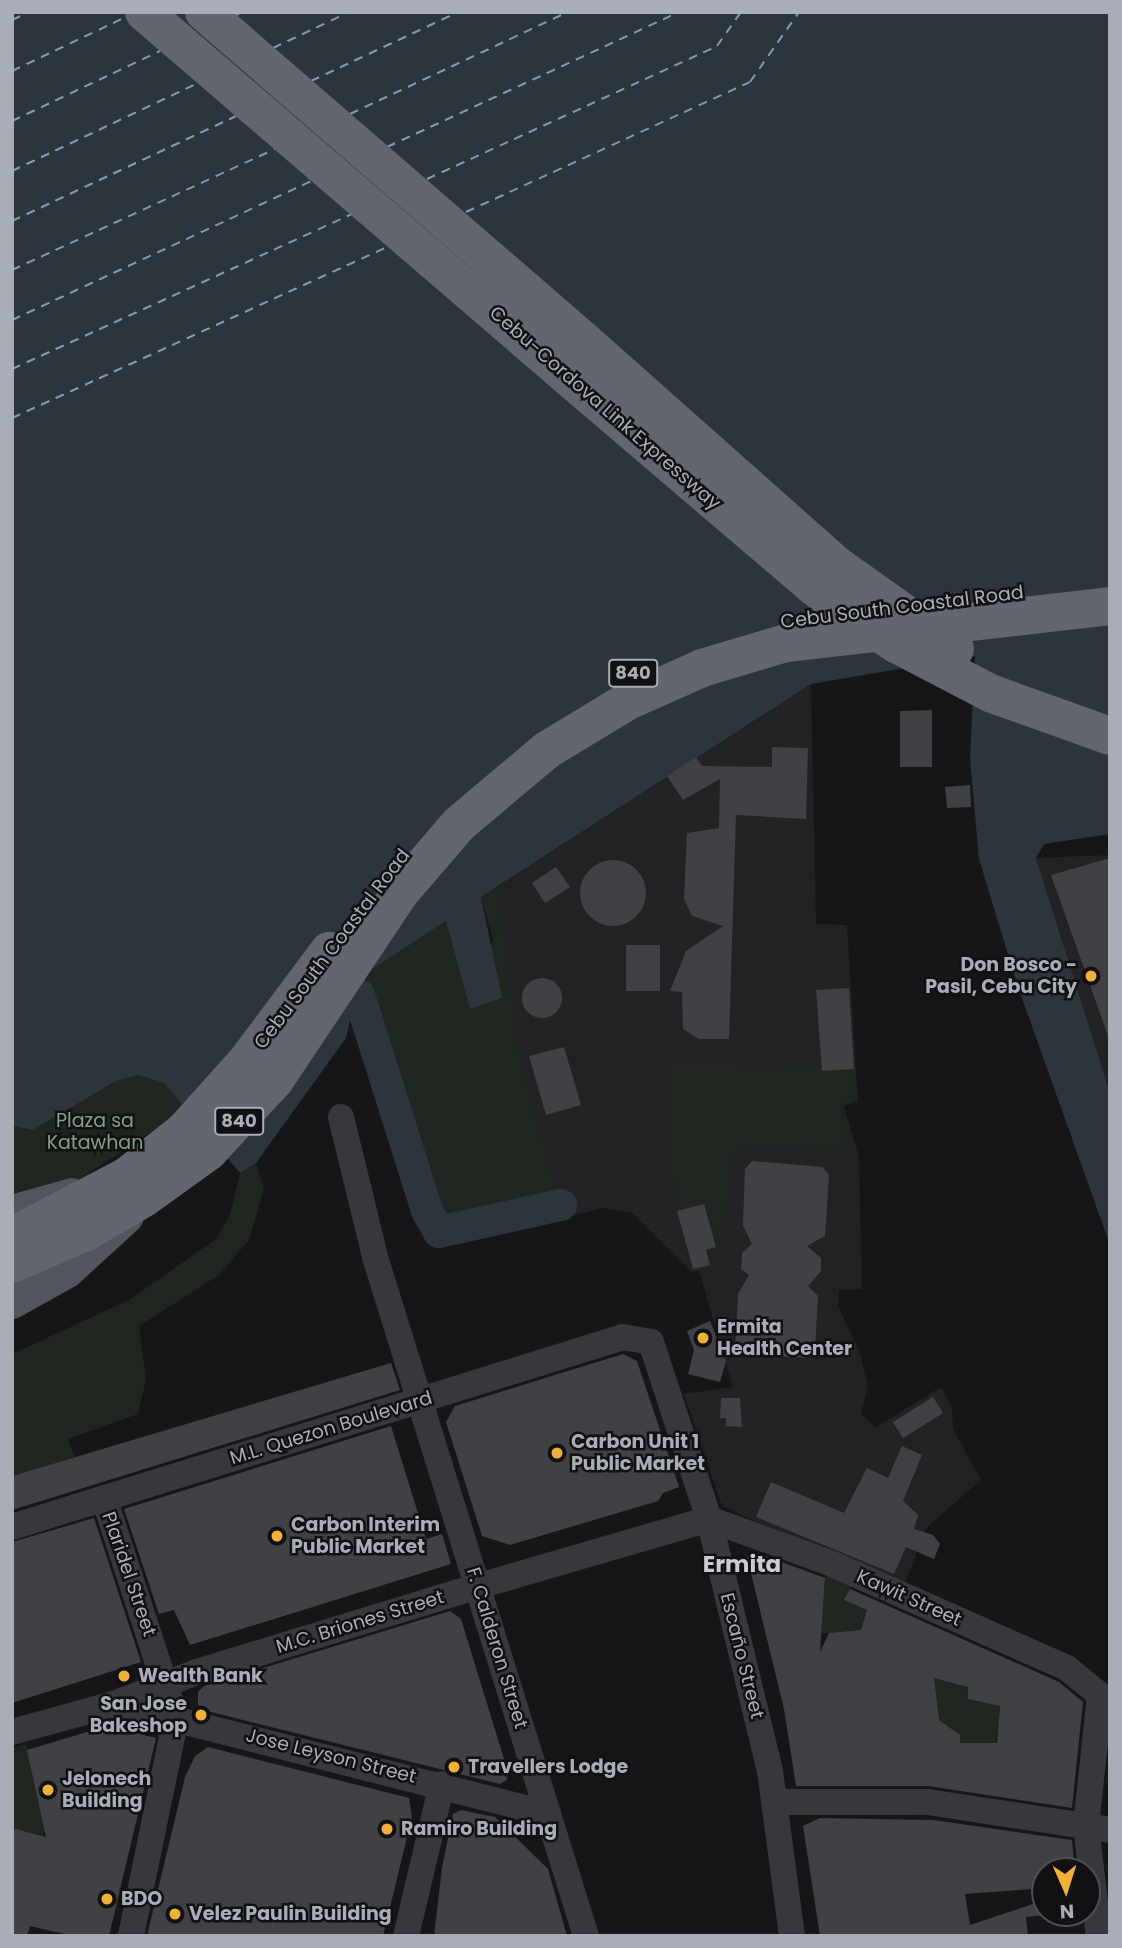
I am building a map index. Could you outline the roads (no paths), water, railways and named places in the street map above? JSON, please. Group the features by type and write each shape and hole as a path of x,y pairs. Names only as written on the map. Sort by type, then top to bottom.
{"highway":[{"name":"Cebu-Cordova Link Expressway","path":"144,12 813,586 944,670 1040,714 1110,736"},
{"name":"Cebu-Cordova Link Expressway","path":"204,12 872,593 955,648 1000,671 1110,710"},
{"name":"Cebu South Coastal Road","path":"12,1264 86,1232 133,1189 216,1097 380,881 446,806 537,730 615,681 696,646 781,620 1110,583"},
{"name":"Cebu South Coastal Road","path":"12,1236 133,1189 208,1152 275,1080 398,894 459,824 503,784 570,736 628,701 702,668 786,643 1110,606"}],"main road":[{"name":"Cebu South Coastal Road","path":"12,1211 133,1189"},
{"name":"Cebu South Coastal Road","path":"12,1302 93,1252 133,1189"}],"street":[{"name":"F. Calderon Street","path":"341,1117 375,1257 586,1936"},
{"name":"M.L. Quezon Boulevard","path":"12,1527 623,1337 651,1342"},
{"name":"Escaño Street","path":"651,1342 709,1519 774,1802 792,1936"},
{"name":"Plaridel Street","path":"104,1498 176,1718 131,1936"},
{"name":"M.C. Briones Street","path":"12,1732 114,1704 166,1683 479,1586 709,1519"},
{"name":"Kawit Street","path":"709,1519 830,1563 1067,1668 1100,1695 1098,1828"},
{"name":"Jose Leyson Street","path":"114,1704 442,1784 548,1814"},
{"path":"406,1936 442,1784"},
{"path":"774,1802 928,1802 1098,1828 1099,1936"}],"waterway":[{"path":"359,995 427,1211 439,1232 561,1205"}],"place":[{"name":"Don Bosco - Pasil, Cebu City","path":"1091,976"},
{"name":"Ermita Health Center","path":"703,1338"},
{"name":"Carbon Unit 1 Public Market","path":"557,1453"},
{"name":"Carbon Interim Public Market","path":"277,1536"},
{"name":"Wealth Bank","path":"124,1676"},
{"name":"San Jose Bakeshop","path":"201,1715"},
{"name":"Travellers Lodge","path":"454,1767"},
{"name":"Jelonech Building","path":"48,1790"},
{"name":"Ramiro Building","path":"387,1829"},
{"name":"BDO","path":"107,1899"},
{"name":"Velez Paulin Building","path":"175,1914"}],"district":[{"name":"Ermita","path":"742,1564"}],"park label":[{"name":"Plaza sa Katawhan","path":"95,1132"}]}
